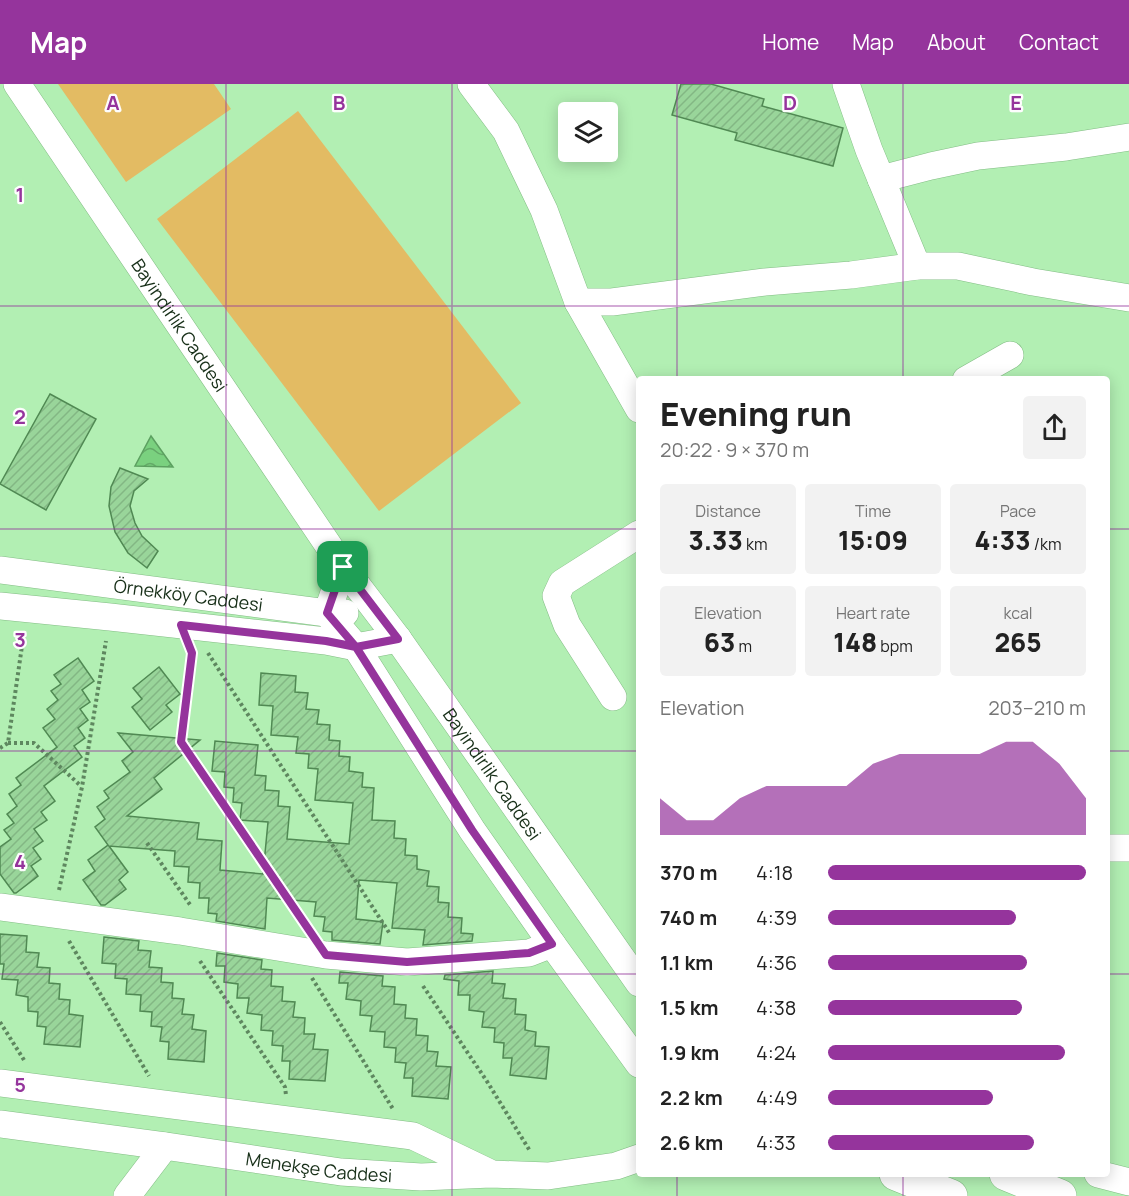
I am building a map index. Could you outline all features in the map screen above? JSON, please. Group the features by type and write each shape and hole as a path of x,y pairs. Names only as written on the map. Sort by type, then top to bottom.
{"street":[{"name":"Bayindirlik Caddesi","path":"17,84 343,567 398,639 636,979"},
{"path":"471,84 506,131 544,210 578,302 636,404"},
{"path":"846,84 881,179 917,266"},
{"path":"881,179 978,156 1066,147 1129,137"},
{"path":"578,302 612,302 765,282 850,275 917,266 958,266 1033,282 1129,298"},
{"path":"973,376 1010,355"},
{"path":"613,697 567,625 556,596 562,583 636,536"},
{"path":"343,567 327,613 356,647 472,830 636,1060"},
{"name":"Örnekköy Caddesi","path":"0,570 327,613 379,614"},
{"name":"Örnekköy Caddesi","path":"0,606 326,641 356,647 398,639"},
{"path":"1110,848 1129,848"},
{"path":"0,907 180,931 326,955 407,962 529,953 552,944"},
{"path":"0,1083 413,1136 491,1174"},
{"name":"Menekşe Caddesi","path":"0,1124 165,1146 422,1186 491,1174 548,1176 616,1166 636,1159"},
{"path":"126,1196 165,1146"},
{"path":"904,1177 951,1196"},
{"path":"1013,1177 1060,1196"},
{"path":"1110,1177 1129,1182"}],"path":[{"path":"8,743 27,610"},
{"path":"110,617 82,787 53,915 168,1104"},
{"path":"186,626 192,653 181,742 326,955"},
{"path":"186,626 548,1176"},
{"path":"0,748 8,743 34,743 82,787"},
{"path":"147,843 212,937"},
{"path":"180,931 285,1087 288,1120"},
{"path":"295,950 399,1118 413,1136"},
{"path":"0,1022 42,1088"}],"shaded area":[{"path":"58,84 214,84 231,109 126,182"},
{"path":"298,111 521,403 379,511 157,219"}],"water":[{"path":"151,436 173,467 135,466"}],"building":[{"path":"681,84 711,84 764,99 762,106 843,128 833,166 735,140 737,133 672,115"},
{"path":"50,394 96,419 46,510 0,484"},
{"path":"120,468 148,479 134,491 130,506 142,536 158,551 147,568 128,553 115,532 109,506 111,487"},
{"path":"78,658 94,681 82,690 90,702 80,709 88,720 78,728 85,738 74,746 82,757 44,786 55,801 41,812 47,820 34,829 43,841 33,848 41,859 31,866 38,876 14,893 0,874 0,847 11,839 4,830 14,823 7,814 17,806 9,794 21,785 16,778 57,747 43,728 55,719 47,709 58,700 51,691 61,684 54,675"},
{"path":"159,667 180,694 166,705 172,712 150,730 132,707 142,699 133,688"},
{"path":"261,673 296,676 295,692 308,693 306,709 319,710 317,724 330,725 329,740 340,741 339,756 350,757 349,771 363,773 362,787 374,788 372,820 395,821 394,838 406,839 405,855 417,856 417,869 429,871 427,886 439,887 438,902 449,903 448,917 462,918 461,933 473,934 472,941 423,945 425,930 392,928 397,883 359,880 356,919 383,922 380,944 332,940 332,932 323,931 325,917 314,916 316,902 267,898 265,929 216,921 217,914 208,913 209,898 199,898 200,883 188,882 189,867 174,866 175,851 109,846 128,872 119,880 126,889 105,905 101,905 83,880 95,871 88,860 108,845 95,827 105,819 97,807 109,798 104,791 130,772 122,761 133,752 118,733 200,740 154,778 162,789 127,816 199,823 197,839 222,841 220,870 263,874 268,822 240,820 242,803 233,802 234,788 224,787 225,772 212,771 215,741 258,745 255,775 266,776 265,790 279,791 278,806 290,807 287,839 349,844 353,803 315,800 318,769 308,768 309,754 296,753 298,737 271,735 273,706 259,705"},
{"path":"0,934 27,936 26,952 39,953 37,967 50,968 49,983 60,984 59,999 70,1000 69,1014 83,1016 80,1047 44,1044 46,1027 37,1026 38,1012 28,1011 28,997 16,995 18,980 2,979 4,964 0,964"},
{"path":"104,937 139,941 138,950 151,951 149,967 162,968 161,982 173,983 172,998 184,999 182,1014 194,1015 192,1029 206,1031 204,1062 168,1059 169,1042 160,1041 162,1027 151,1026 152,1012 140,1011 141,995 126,994 127,979 115,978 116,964 102,963"},
{"path":"217,953 262,960 261,969 272,970 271,986 283,987 282,1001 295,1002 293,1017 305,1018 304,1034 315,1034 313,1049 328,1050 325,1081 289,1079 290,1061 282,1061 283,1046 272,1045 273,1031 261,1030 262,1015 247,1013 249,998 237,998 238,984 224,982 225,966 216,966"},
{"path":"493,971 492,983 505,984 503,998 516,999 515,1014 526,1015 525,1030 536,1032 535,1046 549,1047 546,1079 510,1075 512,1058 503,1058 504,1043 494,1042 495,1028 482,1027 484,1012 469,1010 470,995 458,995 459,981 444,979 445,975"},
{"path":"340,972 383,976 382,986 395,987 394,1004 406,1005 405,1018 417,1019 416,1035 428,1036 427,1051 438,1052 436,1066 451,1067 448,1099 412,1096 413,1078 404,1078 406,1063 395,1062 396,1048 384,1047 385,1032 370,1031 372,1016 360,1015 361,1001 346,999 348,983 339,983"}],"route":[{"path":"343,567 327,613 356,647 326,641 181,625 192,653 181,742 326,955 407,962 529,953 552,944 472,830 356,647 398,639 343,567"}]}
